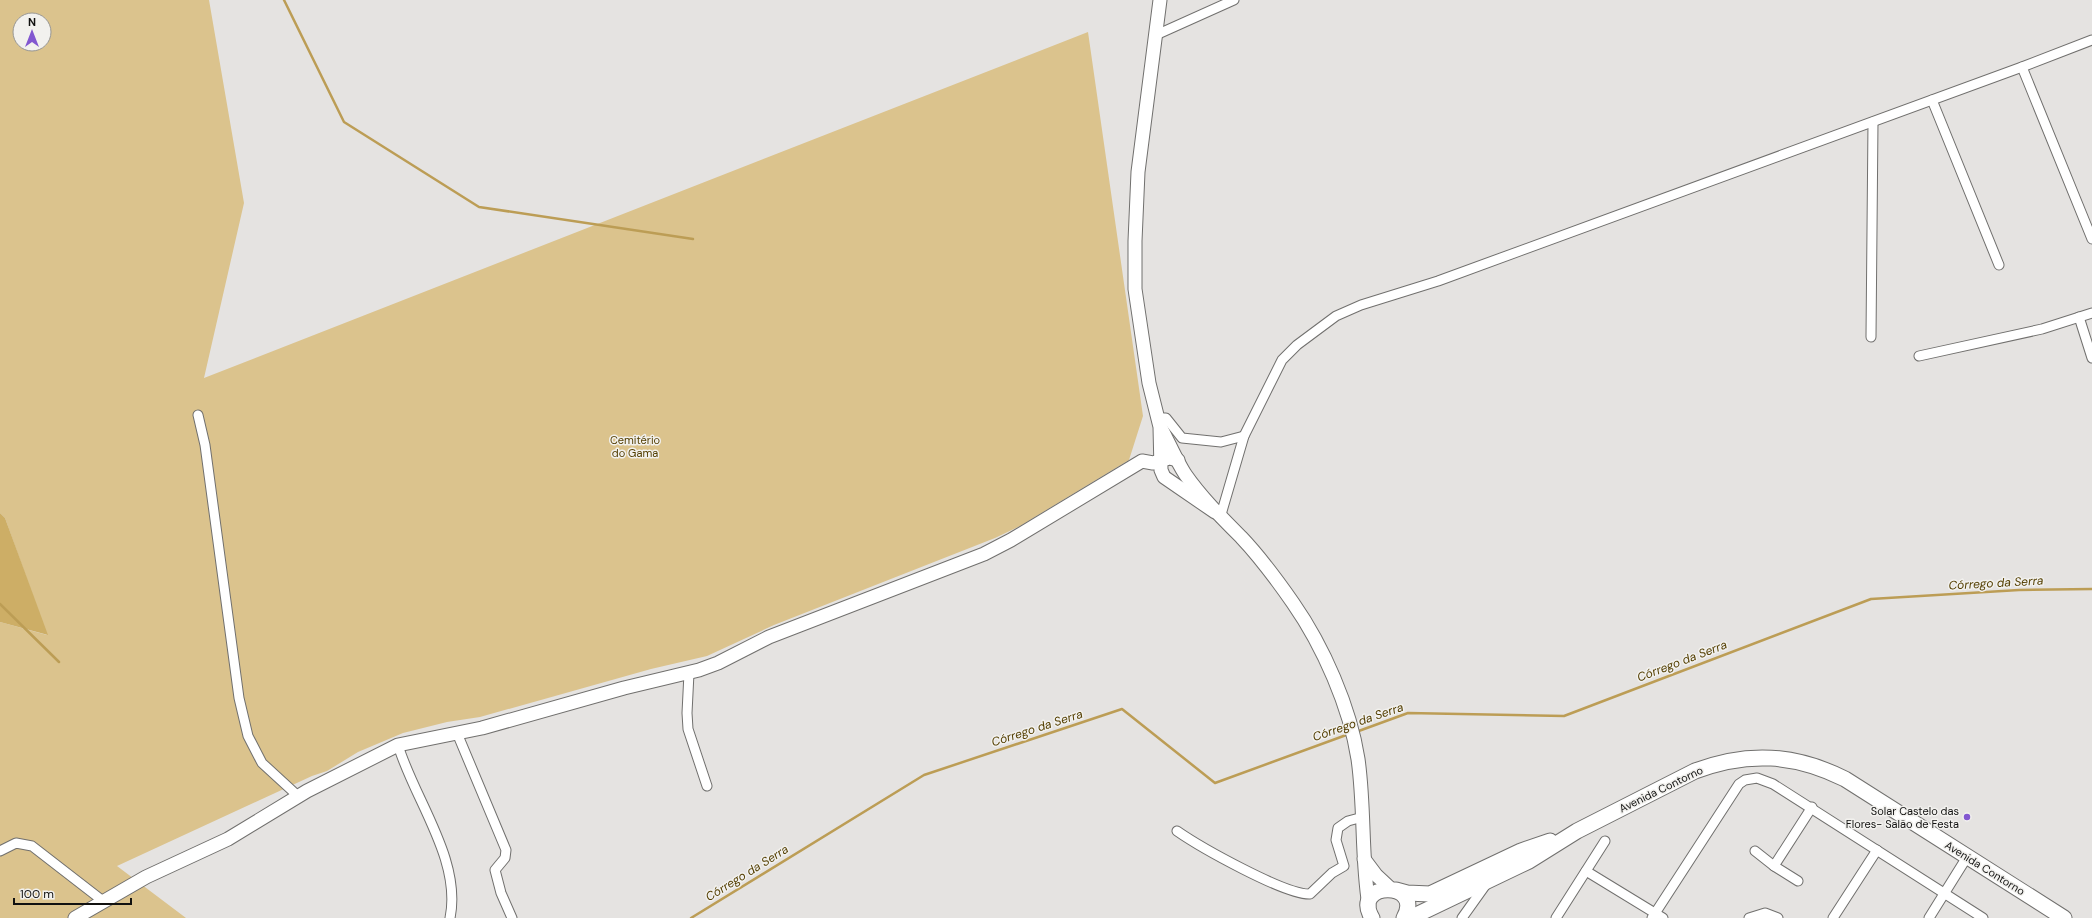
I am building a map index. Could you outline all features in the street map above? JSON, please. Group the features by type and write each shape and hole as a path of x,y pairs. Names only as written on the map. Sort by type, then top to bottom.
{"main road":[{"name":"Avenida Contorno","path":"1410,918 1529,861 1577,831 1695,771 1715,764 1751,757 1804,762 1845,779 2064,918"},
{"name":"Avenida Contorno","path":"1393,889 1407,893 1430,894 1521,851 1577,831"},
{"path":"1369,913 1370,900 1378,891 1393,889 1404,898 1407,903 1404,918"}],"street":[{"path":"1160,0 1138,172 1135,249 1135,289 1140,332 1149,382 1160,423 1184,473 1218,515 1266,566 1294,605 1326,660 1352,733 1358,759 1369,913"},
{"path":"1156,35 1234,0"},
{"path":"1218,515 1244,436 1282,360 1297,345 1336,316 1362,305 1444,278 1873,122 2092,40"},
{"path":"2022,67 2092,239"},
{"path":"1932,100 1999,265"},
{"path":"1871,337 1873,122"},
{"path":"1919,356 2042,329 2092,313"},
{"path":"2079,317 2092,358"},
{"path":"198,415 205,445 239,698 248,736 262,763 298,796"},
{"path":"1160,423 1166,418 1182,438 1221,442 1244,436"},
{"path":"1160,423 1160,462 1164,477 1218,515"},
{"path":"75,918 146,877 228,839 298,796 398,745 426,738 457,733 516,718 624,688 689,673 718,663 769,637 984,554 1142,461 1160,462 1170,458 1178,460"},
{"path":"1170,481 1178,481 1184,473"},
{"path":"689,673 688,729 707,786"},
{"path":"457,733 506,850 505,858 495,870 501,892 512,918"},
{"path":"398,745 406,768 446,859 452,894 450,918"},
{"path":"1586,871 1657,916 1739,784 1751,778 1764,779 1812,807 1983,918"},
{"path":"1774,866 1812,807"},
{"path":"1177,831 1194,842 1265,879 1298,892 1310,894 1332,873 1344,865 1336,840 1338,828 1348,821 1363,816"},
{"path":"1556,918 1605,841"},
{"path":"0,851 16,843 32,846 103,901"},
{"path":"1833,918 1877,850"},
{"path":"1755,852 1798,881"},
{"path":"1929,918 1967,857"},
{"path":"1364,859 1376,875 1393,889"},
{"path":"1462,918 1490,879"},
{"path":"1749,918 1765,913 1778,918"}],"green space":[{"name":"Cemitério do Gama","path":"0,0 209,0 244,203 204,378 1088,32 1143,416 1129,460 1020,526 995,538 774,625 707,656 651,669 480,717 447,722 403,733 358,752 327,771 312,776 117,866 186,918 0,918 0,622 47,635 5,518 0,513"}],"shaded area":[{"path":"0,513 5,518 48,635 0,622"}],"waterway":[{"path":"284,0 344,122 479,207 693,239"},
{"name":"Córrego da Serra","path":"1356,732 1408,713 1564,716 1871,599 2019,590 2092,589"},
{"path":"0,604 59,662"},
{"name":"Córrego da Serra","path":"691,918 924,775 1122,709 1215,783 1349,734"}],"place":[{"name":"Solar Castelo das Flores- Salão de Festa","path":"1967,817"}]}
